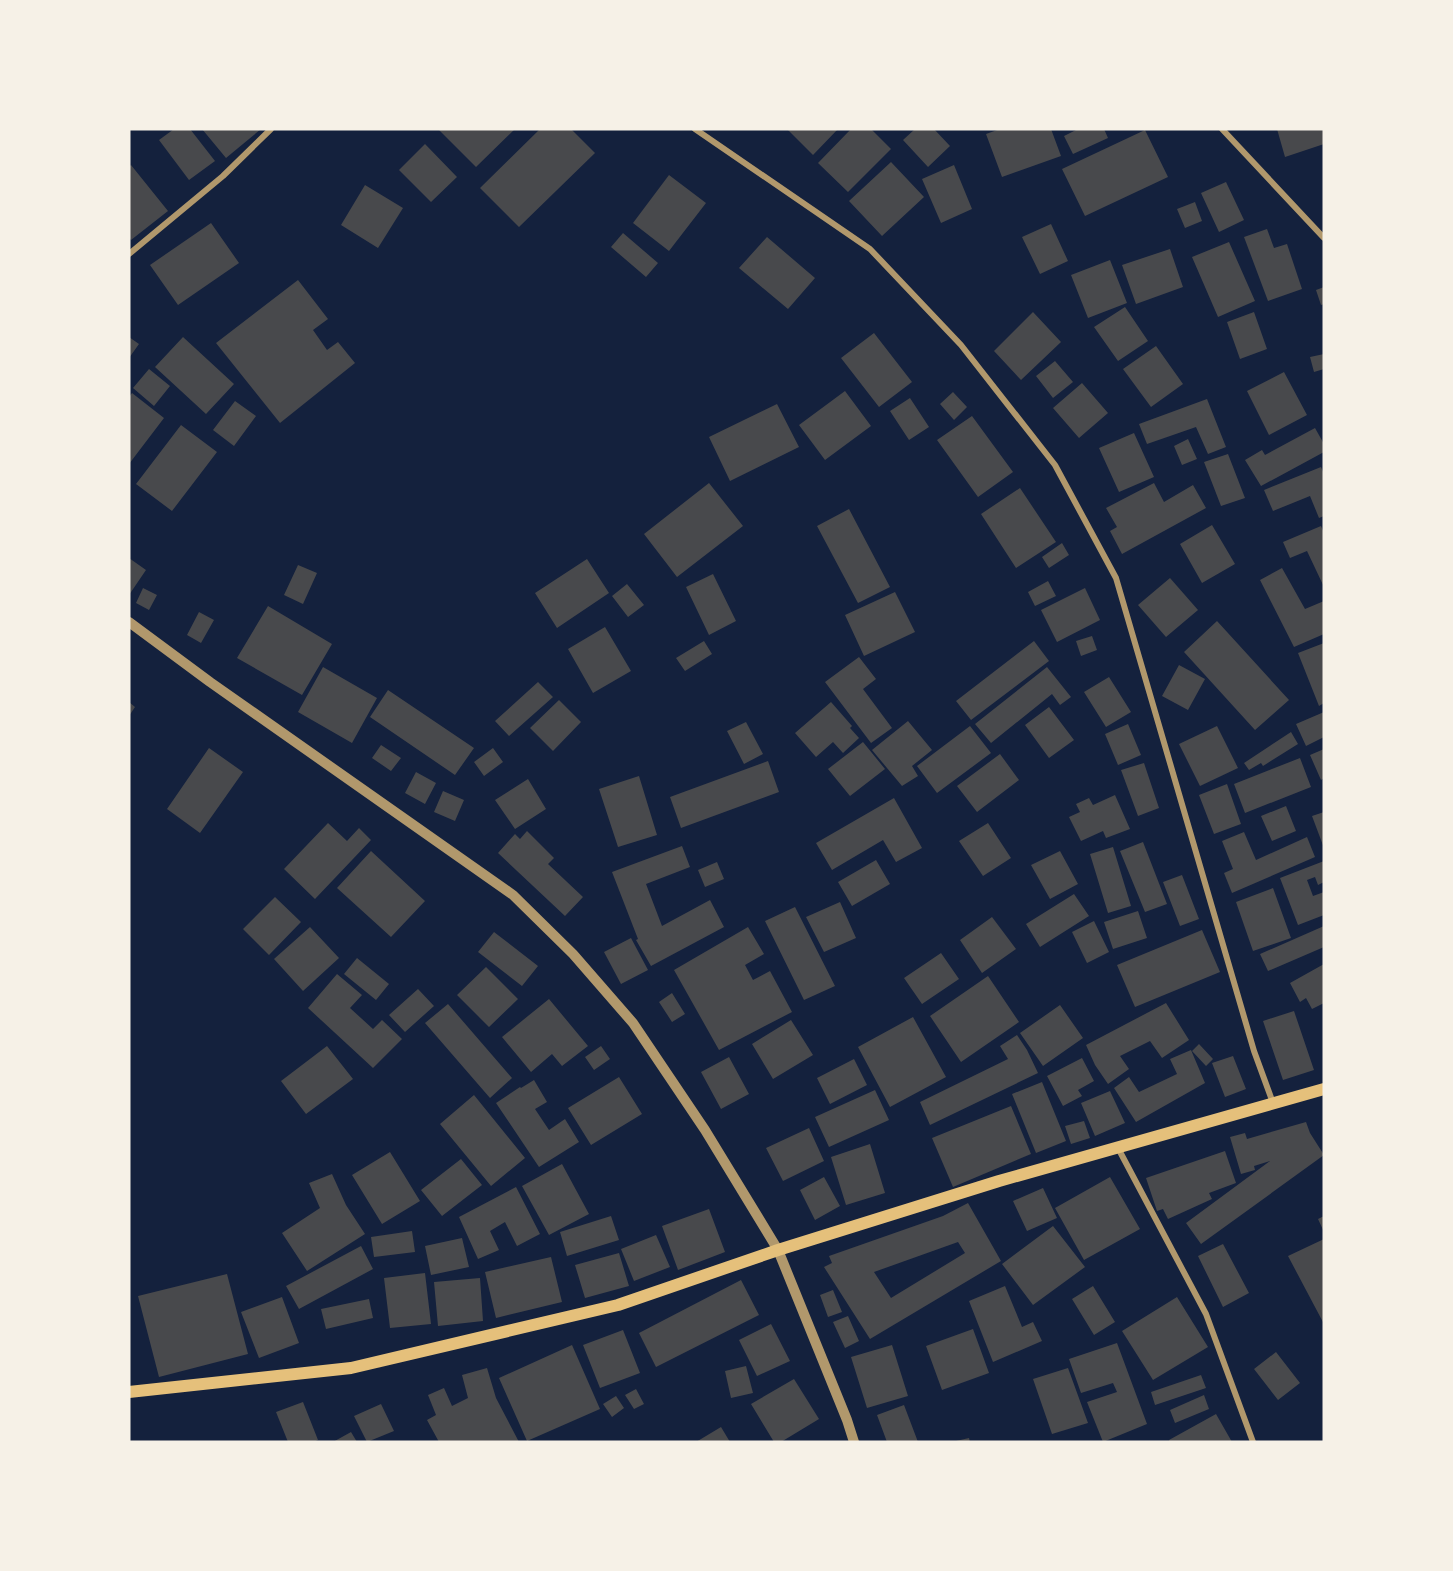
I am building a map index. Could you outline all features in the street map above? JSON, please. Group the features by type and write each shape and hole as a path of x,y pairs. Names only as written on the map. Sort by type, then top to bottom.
{"main road":[{"path":"129,1392 351,1368 618,1305 778,1250 999,1180 1324,1089"}],"street":[{"path":"129,254 223,176 271,129"},
{"path":"695,129 870,249 961,345 1055,465 1116,578 1254,1051 1274,1103"},
{"path":"1222,129 1324,238"},
{"path":"129,622 210,682 513,895 573,954 633,1023 705,1130 778,1250 854,1442"},
{"path":"1118,1147 1201,1304 1253,1442"}],"building":[{"path":"174,129 190,129 215,161 189,180 159,140"},
{"path":"202,129 261,129 226,158"},
{"path":"440,129 515,129 476,167"},
{"path":"540,129 571,129 595,153 519,227 480,188"},
{"path":"787,129 838,129 813,155"},
{"path":"851,129 871,129 891,149 848,192 818,163"},
{"path":"915,129 934,129 950,146 928,167 903,140"},
{"path":"1000,129 1051,129 1061,156 1002,177 986,134"},
{"path":"1078,129 1104,129 1108,138 1073,154 1064,136"},
{"path":"1277,129 1324,129 1324,144 1285,157"},
{"path":"1145,130 1168,177 1085,216 1062,169"},
{"path":"425,144 457,177 431,202 399,170"},
{"path":"891,162 924,197 882,236 849,201"},
{"path":"131,165 168,211 131,240 129,237 129,167"},
{"path":"954,165 972,209 941,223 922,179"},
{"path":"669,175 706,203 669,251 633,223"},
{"path":"1226,182 1244,220 1219,232 1201,193"},
{"path":"365,185 403,208 378,248 341,225"},
{"path":"1195,202 1202,221 1185,228 1177,209"},
{"path":"211,223 239,263 178,305 150,265"},
{"path":"1051,224 1068,261 1040,274 1022,237"},
{"path":"1267,229 1274,248 1287,244 1302,289 1268,301 1244,237"},
{"path":"623,233 658,263 646,277 611,247"},
{"path":"767,237 815,278 788,309 739,268"},
{"path":"1229,242 1255,301 1218,317 1192,257"},
{"path":"1170,249 1183,287 1136,304 1122,265"},
{"path":"1110,260 1127,303 1088,318 1071,275"},
{"path":"298,280 328,319 313,330 327,350 338,342 355,363 280,423 216,343"},
{"path":"1324,287 1324,304 1321,305 1316,290"},
{"path":"1125,307 1148,341 1118,361 1094,327"},
{"path":"1033,312 1061,342 1021,380 994,351"},
{"path":"1254,312 1267,349 1240,359 1227,322"},
{"path":"874,333 912,382 879,407 841,358"},
{"path":"129,337 139,344 129,358"},
{"path":"183,337 234,384 206,414 155,367"},
{"path":"1156,346 1183,384 1151,407 1123,369"},
{"path":"1324,354 1324,369 1314,372 1310,357"},
{"path":"1055,361 1073,382 1053,398 1036,376"},
{"path":"149,369 170,386 154,406 133,388"},
{"path":"1284,372 1307,415 1269,435 1247,391"},
{"path":"1082,383 1108,413 1079,438 1053,408"},
{"path":"845,391 871,426 825,460 799,425"},
{"path":"953,392 967,407 954,420 940,404"},
{"path":"132,393 164,418 129,464 129,397"},
{"path":"910,398 929,427 909,440 890,411"},
{"path":"1207,399 1226,447 1208,454 1196,427 1147,444 1139,424"},
{"path":"235,401 256,416 234,446 213,430"},
{"path":"777,404 799,447 730,481 709,437"},
{"path":"972,416 1013,472 978,497 937,440"},
{"path":"181,425 217,452 172,511 136,484"},
{"path":"1315,428 1324,444 1324,452 1261,486 1245,460 1262,450 1265,455"},
{"path":"1134,433 1154,477 1119,492 1099,448"},
{"path":"1188,439 1197,459 1182,465 1174,446"},
{"path":"1228,454 1245,498 1221,506 1204,462"},
{"path":"1321,467 1324,474 1324,516 1319,518 1310,496 1273,511 1264,490"},
{"path":"709,483 743,526 677,577 644,534"},
{"path":"1154,483 1164,502 1193,485 1206,508 1122,554 1110,531 1117,527 1106,508"},
{"path":"1020,488 1056,542 1016,568 981,514"},
{"path":"849,509 890,587 858,603 817,526"},
{"path":"1212,525 1235,564 1202,583 1180,544"},
{"path":"1321,526 1324,533 1324,587 1307,551 1290,558 1283,542"},
{"path":"1062,543 1069,555 1049,568 1042,557"},
{"path":"129,558 146,570 129,595"},
{"path":"587,559 609,593 557,628 535,593"},
{"path":"298,565 317,573 303,604 284,595"},
{"path":"1282,568 1305,609 1324,601 1324,634 1294,647 1260,580"},
{"path":"713,574 736,621 709,635 686,587"},
{"path":"1170,578 1198,610 1166,637 1138,605"},
{"path":"1048,581 1056,596 1035,606 1028,592"},
{"path":"627,584 644,605 628,617 612,596"},
{"path":"143,588 157,595 149,610 136,603"},
{"path":"1085,588 1100,620 1057,642 1041,610"},
{"path":"895,592 915,632 864,656 845,615"},
{"path":"268,606 332,644 302,695 237,658"},
{"path":"199,612 214,620 201,643 187,635"},
{"path":"1217,621 1289,700 1255,730 1184,652"},
{"path":"605,627 631,671 593,693 568,649"},
{"path":"1092,636 1097,650 1081,656 1076,641"},
{"path":"704,641 712,654 685,671 676,658"},
{"path":"1034,641 1049,661 971,720 956,701"},
{"path":"1324,643 1324,703 1319,706 1298,653"},
{"path":"859,657 876,679 863,689 892,728 871,743 825,682"},
{"path":"1179,665 1205,679 1188,710 1162,696"},
{"path":"323,667 377,698 352,743 298,712"},
{"path":"1047,667 1071,697 1060,705 1052,694 991,743 975,724"},
{"path":"1109,677 1131,712 1106,727 1084,692"},
{"path":"538,682 553,697 509,736 495,721"},
{"path":"388,690 474,748 455,775 370,717"},
{"path":"559,700 581,722 553,751 530,728"},
{"path":"129,702 135,707 129,716"},
{"path":"831,702 852,726 850,728 859,738 843,753 833,742 816,757 795,733"},
{"path":"1049,707 1074,740 1049,758 1025,725"},
{"path":"1324,712 1324,737 1306,746 1296,724"},
{"path":"908,721 932,750 912,766 918,776 902,786 872,750"},
{"path":"746,722 763,754 744,764 727,731"},
{"path":"1128,724 1141,755 1118,765 1105,734"},
{"path":"970,726 991,753 937,793 917,766"},
{"path":"1217,726 1238,768 1200,786 1179,744"},
{"path":"1291,732 1298,744 1263,766 1261,763 1249,770 1244,763"},
{"path":"863,742 885,769 850,796 828,769"},
{"path":"381,745 401,758 391,771 372,758"},
{"path":"209,748 243,772 200,833 167,809"},
{"path":"493,748 503,762 484,776 474,762"},
{"path":"1324,749 1324,778 1321,780 1310,755"},
{"path":"1000,754 1019,780 977,812 957,786"},
{"path":"1300,758 1311,787 1245,813 1234,784"},
{"path":"768,761 779,792 681,828 670,797"},
{"path":"1144,763 1159,808 1138,816 1121,770"},
{"path":"416,772 436,783 425,804 405,793"},
{"path":"639,776 657,835 618,847 599,789"},
{"path":"528,779 546,809 515,829 495,800"},
{"path":"1227,784 1241,824 1214,834 1199,795"},
{"path":"443,791 464,800 455,821 434,812"},
{"path":"1115,795 1130,829 1106,838 1103,831 1081,841 1069,817 1080,812 1076,804 1089,798 1093,805"},
{"path":"894,798 922,848 896,862 883,840 832,870 816,843"},
{"path":"1286,806 1296,831 1272,841 1261,816"},
{"path":"1324,812 1324,848 1312,816"},
{"path":"328,823 347,841 359,828 371,840 315,899 284,869"},
{"path":"988,823 1011,858 983,876 959,841"},
{"path":"527,831 554,858 548,864 583,897 565,916 498,853 515,834 520,839"},
{"path":"1244,832 1256,860 1307,837 1315,857 1232,893 1224,873 1233,869 1222,841"},
{"path":"1143,842 1167,904 1145,912 1120,851"},
{"path":"682,846 690,867 646,884 662,926 710,900 724,927 651,966 636,940 638,939 612,872"},
{"path":"1113,847 1131,906 1108,913 1090,854"},
{"path":"371,851 425,901 391,937 337,888"},
{"path":"1060,851 1078,884 1050,899 1031,865"},
{"path":"876,860 890,884 852,906 838,882"},
{"path":"1324,861 1324,882 1318,885 1315,877 1307,880 1313,896 1324,892 1324,915 1298,925 1280,878"},
{"path":"717,862 724,879 705,887 698,870"},
{"path":"1182,875 1199,919 1180,926 1163,882"},
{"path":"1273,888 1291,938 1253,951 1236,902"},
{"path":"1074,894 1089,916 1040,947 1026,924"},
{"path":"275,897 301,922 269,955 243,929"},
{"path":"840,902 856,938 824,952 806,917"},
{"path":"795,907 835,986 804,1000 765,921"},
{"path":"1138,911 1147,938 1113,949 1104,922"},
{"path":"992,917 1016,949 982,973 960,940"},
{"path":"1094,921 1109,952 1087,963 1072,932"},
{"path":"1324,926 1324,947 1268,971 1260,954"},
{"path":"310,927 339,958 303,991 274,959"},
{"path":"748,927 764,954 745,965 753,980 770,971 792,1012 719,1050 674,970"},
{"path":"1202,930 1220,972 1135,1007 1117,965"},
{"path":"494,932 538,966 522,986 478,952"},
{"path":"631,938 648,970 621,984 604,952"},
{"path":"941,953 959,979 922,1004 904,978"},
{"path":"357,958 389,984 376,1000 344,974"},
{"path":"1324,964 1324,1003 1312,1009 1306,998 1300,1002 1290,983"},
{"path":"486,967 518,999 489,1027 457,995"},
{"path":"337,974 362,995 350,1008 373,1029 382,1020 402,1039 373,1068 308,1008"},
{"path":"988,976 1019,1022 961,1062 930,1016"},
{"path":"418,989 434,1006 405,1032 389,1015"},
{"path":"672,993 685,1014 672,1022 659,1002"},
{"path":"549,999 588,1046 562,1066 552,1054 531,1072 502,1037"},
{"path":"1166,1003 1189,1040 1162,1058 1150,1041 1120,1056 1129,1069 1108,1084 1095,1065 1086,1045"},
{"path":"448,1004 512,1078 490,1098 425,1023"},
{"path":"1060,1005 1083,1038 1043,1066 1020,1033"},
{"path":"1294,1011 1314,1070 1283,1080 1263,1021"},
{"path":"913,1017 946,1077 890,1107 858,1047"},
{"path":"791,1020 813,1055 773,1079 752,1044"},
{"path":"1017,1035 1038,1073 930,1125 920,1102 1008,1059 1000,1046"},
{"path":"1199,1044 1213,1059 1206,1066 1192,1051"},
{"path":"327,1046 353,1079 306,1114 281,1081"},
{"path":"601,1046 610,1059 594,1070 585,1057"},
{"path":"1191,1050 1205,1083 1136,1122 1114,1088 1129,1077 1139,1092 1177,1074 1170,1059"},
{"path":"1233,1056 1246,1089 1225,1097 1212,1063"},
{"path":"729,1057 749,1094 721,1109 701,1072"},
{"path":"1082,1058 1094,1081 1078,1090 1082,1096 1063,1106 1047,1076"},
{"path":"854,1059 867,1085 830,1104 817,1078"},
{"path":"619,1077 642,1114 591,1145 568,1108"},
{"path":"534,1080 547,1102 535,1109 549,1130 565,1119 579,1142 539,1167 496,1103"},
{"path":"1042,1082 1066,1141 1036,1153 1012,1094"},
{"path":"875,1090 889,1120 829,1147 815,1117"},
{"path":"1110,1091 1125,1123 1095,1136 1081,1103"},
{"path":"474,1095 525,1158 491,1186 440,1124"},
{"path":"1011,1106 1031,1154 953,1187 932,1138"},
{"path":"1084,1121 1090,1138 1071,1144 1065,1126"},
{"path":"1306,1122 1324,1155 1201,1244 1186,1223 1270,1161 1254,1166 1255,1170 1241,1174 1230,1137 1245,1133 1247,1139"},
{"path":"809,1128 824,1161 783,1181 766,1148"},
{"path":"870,1144 885,1193 846,1205 831,1157"},
{"path":"1225,1151 1236,1183 1209,1193 1212,1199 1168,1219 1163,1209 1157,1211 1146,1178"},
{"path":"390,1152 420,1201 382,1224 352,1175"},
{"path":"461,1159 482,1185 442,1216 421,1190"},
{"path":"562,1164 589,1214 549,1235 522,1186"},
{"path":"332,1174 346,1205 365,1234 307,1271 282,1233 320,1208 309,1183"},
{"path":"824,1177 840,1206 815,1220 800,1190"},
{"path":"1110,1177 1140,1229 1084,1260 1055,1208"},
{"path":"516,1187 540,1234 517,1246 505,1222 490,1231 499,1250 478,1259 459,1217"},
{"path":"1043,1188 1057,1218 1027,1231 1013,1201"},
{"path":"968,1203 1001,1261 870,1339 824,1267 832,1263 829,1256 943,1216","holes":["958,1242 965,1253 891,1298 874,1272"]},
{"path":"709,1209 725,1252 678,1270 662,1226"},
{"path":"611,1216 619,1240 567,1256 560,1232"},
{"path":"1324,1216 1324,1232 1318,1219"},
{"path":"1053,1226 1085,1267 1033,1305 1002,1264"},
{"path":"412,1231 415,1252 374,1257 371,1237"},
{"path":"656,1235 670,1267 634,1281 621,1249"},
{"path":"462,1238 469,1267 431,1275 425,1246"},
{"path":"1324,1239 1324,1324 1288,1256"},
{"path":"1223,1244 1249,1293 1223,1307 1198,1256"},
{"path":"361,1246 373,1269 299,1309 286,1286"},
{"path":"619,1253 629,1286 585,1298 575,1265"},
{"path":"551,1257 562,1302 496,1318 485,1272"},
{"path":"425,1273 431,1324 390,1328 384,1278"},
{"path":"227,1274 248,1354 159,1377 138,1296"},
{"path":"480,1278 483,1321 438,1326 434,1282"},
{"path":"741,1280 759,1315 656,1367 639,1333"},
{"path":"1005,1286 1022,1327 1033,1322 1042,1341 993,1362 969,1301"},
{"path":"1093,1286 1115,1322 1094,1335 1072,1299"},
{"path":"833,1290 842,1312 828,1317 820,1295"},
{"path":"282,1297 299,1343 259,1358 241,1312"},
{"path":"1177,1297 1208,1347 1153,1380 1122,1331"},
{"path":"369,1299 373,1318 326,1329 321,1309"},
{"path":"848,1316 859,1341 845,1348 833,1322"},
{"path":"771,1324 790,1361 757,1376 739,1340"},
{"path":"973,1329 989,1373 942,1390 926,1346"},
{"path":"623,1330 640,1373 600,1388 583,1345"},
{"path":"1117,1343 1147,1424 1103,1442 1087,1402 1117,1392 1113,1383 1081,1393 1069,1359"},
{"path":"572,1345 600,1409 527,1441 499,1378"},
{"path":"892,1345 908,1396 867,1408 851,1357"},
{"path":"1276,1352 1300,1383 1278,1400 1254,1369"},
{"path":"746,1366 753,1393 731,1398 725,1371"},
{"path":"487,1368 496,1398 519,1442 439,1442 427,1420 436,1415 428,1395 444,1388 452,1406 468,1398 462,1375"},
{"path":"1068,1368 1088,1423 1052,1434 1033,1379"},
{"path":"1201,1375 1206,1388 1155,1405 1151,1392"},
{"path":"794,1379 819,1419 781,1442 774,1442 751,1404"},
{"path":"636,1389 644,1404 634,1409 625,1395"},
{"path":"1204,1395 1209,1409 1175,1423 1170,1410"},
{"path":"616,1396 624,1408 612,1417 603,1404"},
{"path":"303,1402 318,1440 288,1442 276,1412"},
{"path":"381,1404 394,1431 367,1442 354,1416"},
{"path":"904,1405 918,1442 887,1442 877,1415"},
{"path":"1216,1414 1232,1442 1170,1442 1169,1440"},
{"path":"721,1427 730,1442 696,1442"},
{"path":"351,1432 357,1442 333,1442"},
{"path":"969,1438 970,1442 956,1442 956,1441"}]}
